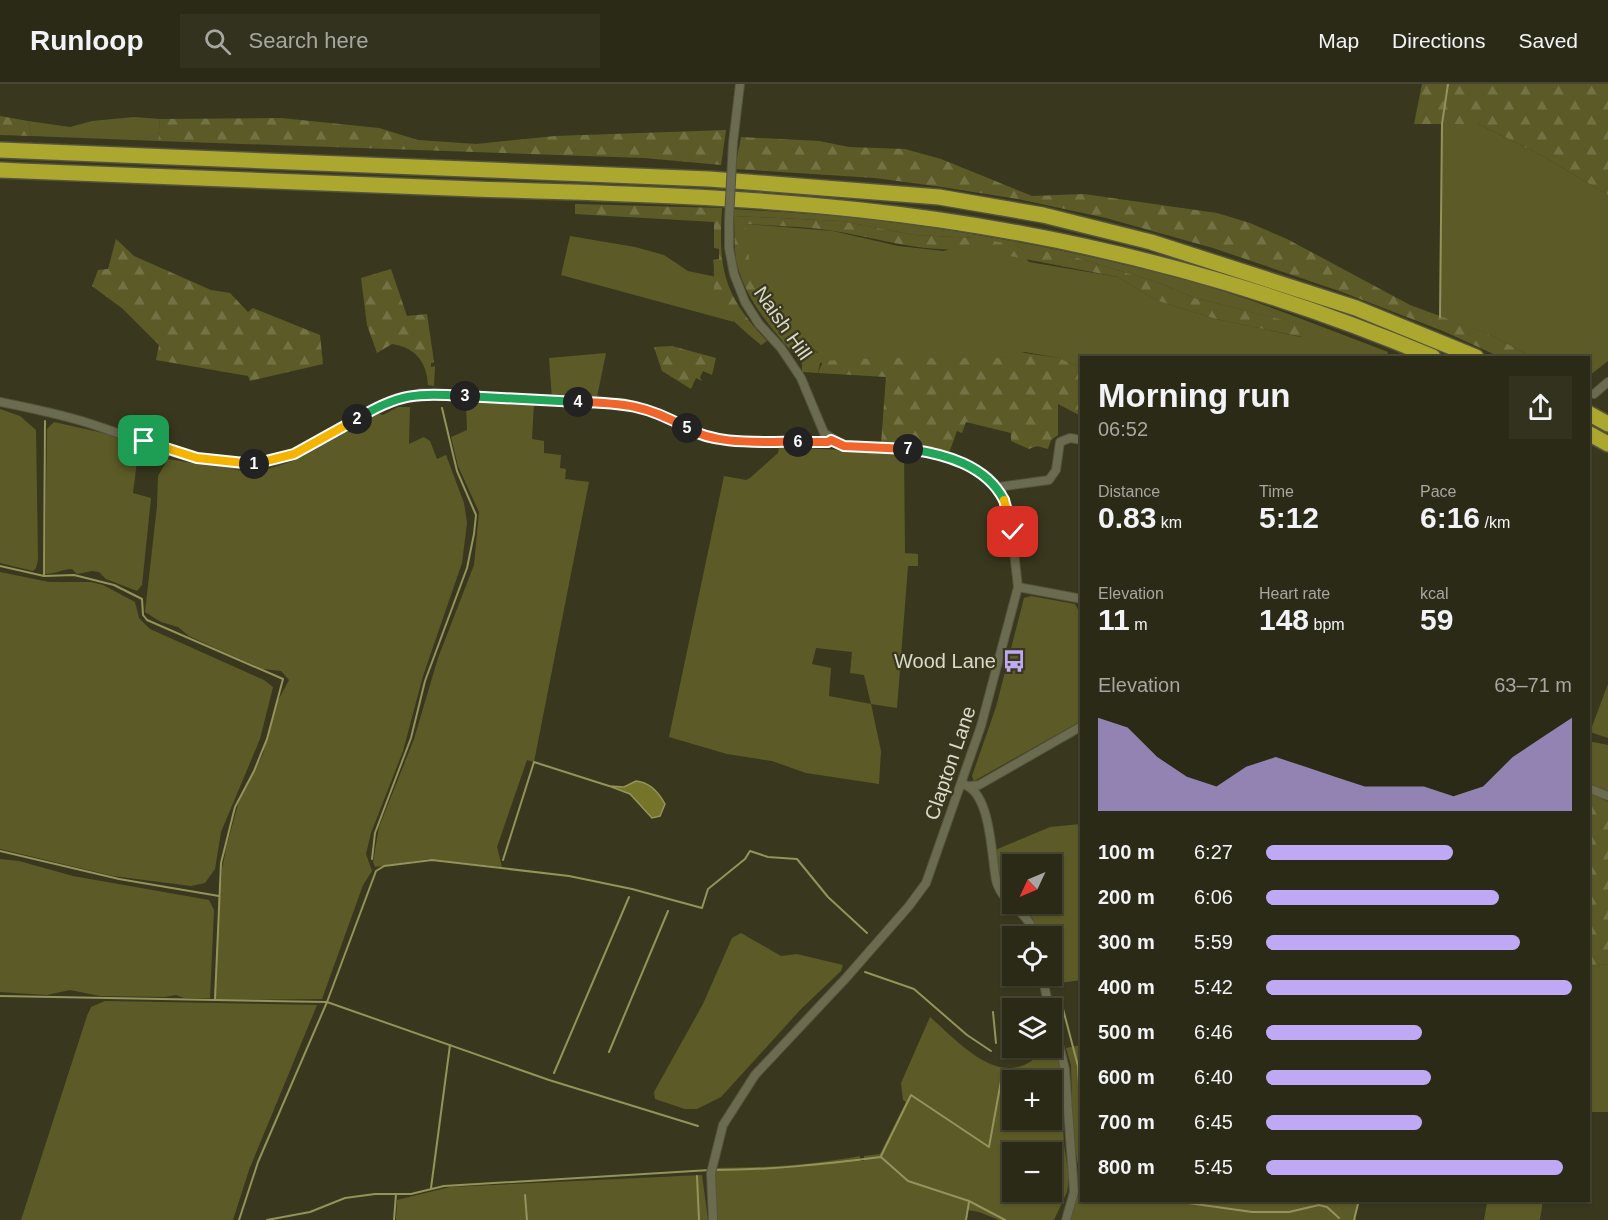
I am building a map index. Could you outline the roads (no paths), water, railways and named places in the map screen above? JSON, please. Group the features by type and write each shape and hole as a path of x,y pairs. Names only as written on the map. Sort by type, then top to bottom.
{"highway":[{"path":"0,150 709,180 948,198 1043,215 1162,245 1356,308 1474,356"},
{"path":"0,170 767,201 928,218 1068,243 1194,273 1346,323 1429,356"},
{"path":"1590,414 1608,424"},
{"path":"1590,434 1608,444"}],"street":[{"name":"Naish Hill","path":"740,84 733,143 729,219 729,248 734,274 745,302 759,324 781,348 801,378 821,428 831,440"},
{"path":"1594,394 1608,382"},
{"path":"0,402 87,423 180,453 248,464 278,460 294,454 397,398 422,393 544,401 624,403 659,414 701,436 722,440 805,442 831,440 844,446 908,449 936,454 979,470 998,487 1049,480 1056,470 1060,442 1070,438 1080,440"},
{"name":"Clapton Lane","path":"713,1220 711,1173 713,1156 723,1125 755,1075 846,978 909,906 926,883 966,785 1018,587 1011,524 1005,501 998,487"},
{"path":"1018,587 1080,599"},
{"path":"966,785 980,785 1080,727"},
{"path":"966,785 982,801 999,890 1009,905 1029,921 1031,926"},
{"path":"1590,789 1608,796"},
{"path":"1062,1057 1065,1069 1074,1192 1066,1220"}],"waterway":[{"path":"1440,317 1442,124 1448,84"},
{"path":"372,859 375,833 411,738 425,681 467,568 474,534 476,515 457,471 442,408"},
{"path":"44,576 45,421"},
{"path":"0,566 44,576 74,575 114,585 142,599 143,615 147,620 283,679 267,739 254,771 235,807 221,863 215,999"},
{"path":"503,860 534,762 609,786"},
{"path":"0,851 119,879 219,896"},
{"path":"0,996 327,1002 376,871 384,866 432,860 569,876 632,889 702,908 708,889 745,859 750,851 768,857 797,859 828,897 867,933"},
{"path":"554,1073 629,897"},
{"path":"609,1052 668,911"},
{"path":"865,972 914,989 967,1035 991,1051"},
{"path":"239,1220 258,1162 327,1002 549,1080 698,1126"},
{"path":"1063,1009 1078,1066 1080,1102"},
{"path":"993,1012 996,1043"},
{"path":"431,1188 450,1045"},
{"path":"881,1156 911,1095 989,1147 1002,1076"},
{"path":"715,1170 798,1166 881,1157 908,1181 969,1201 1005,1220"},
{"path":"267,1220 310,1212 345,1198 375,1194 411,1194 444,1186 710,1170"},
{"path":"697,1176 699,1220"},
{"path":"394,1220 396,1194"},
{"path":"525,1195 527,1220"},
{"path":"966,1220 969,1202"},
{"path":"1181,1202 1252,1212 1289,1212 1319,1205 1327,1207 1339,1218"},
{"path":"1354,1220 1358,1202"}],"place":[{"name":"Wood Lane","path":"1014,661"}]}
